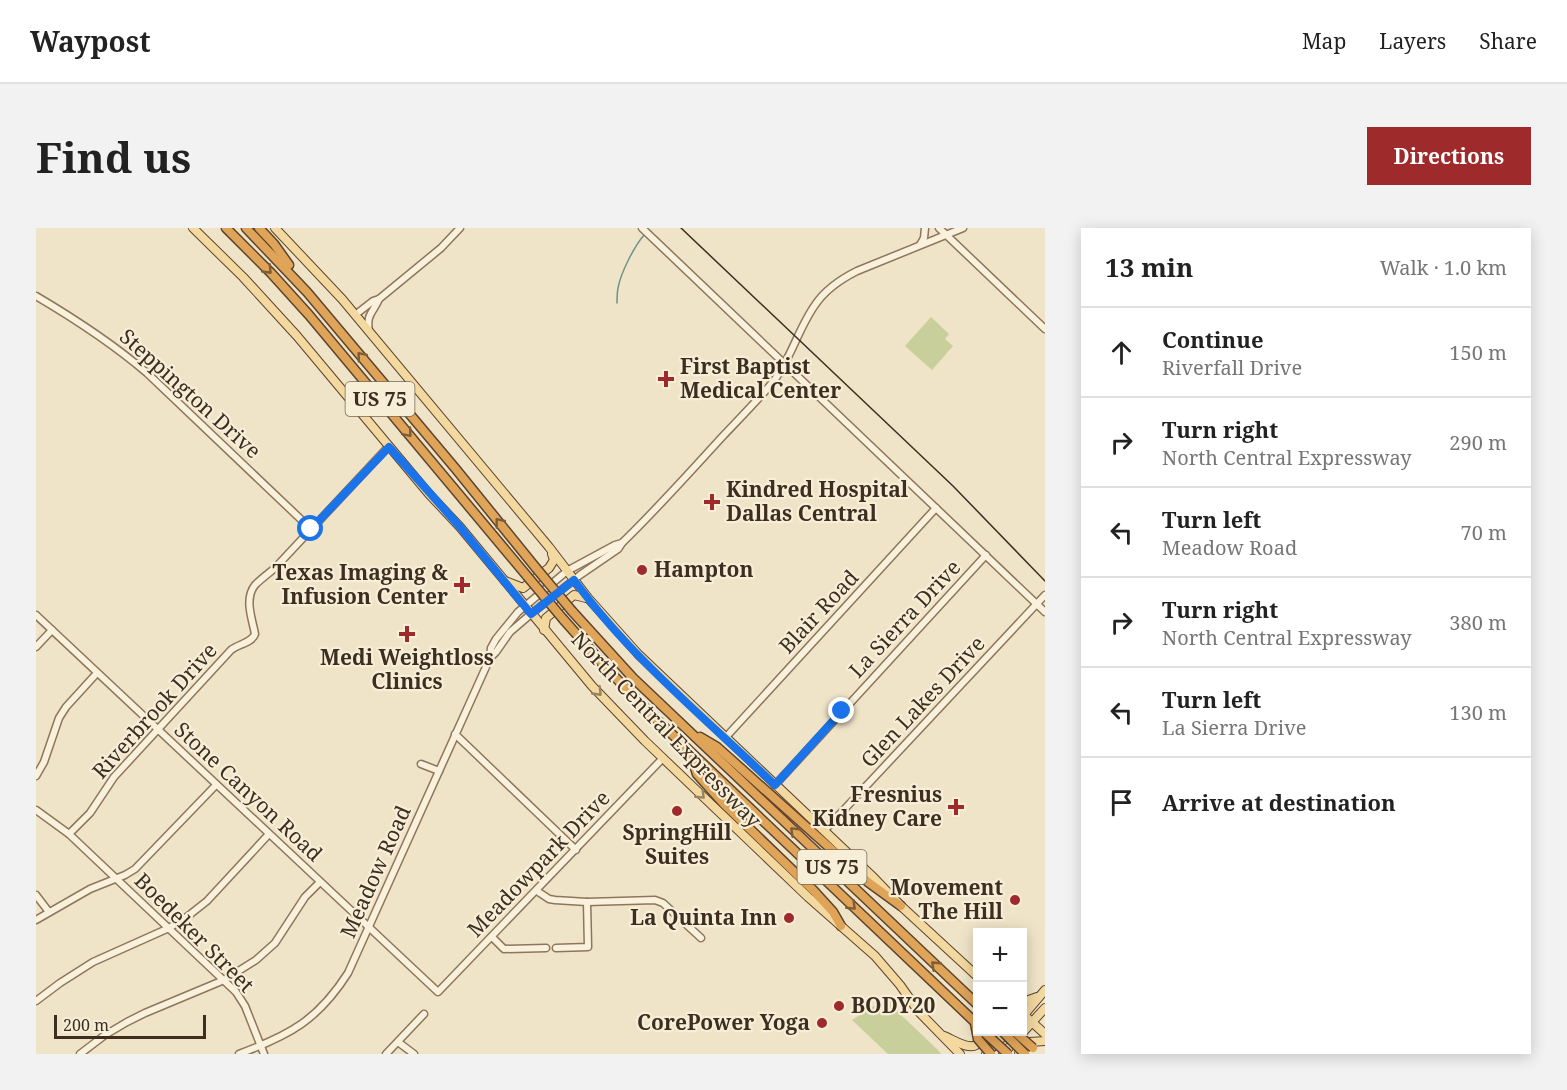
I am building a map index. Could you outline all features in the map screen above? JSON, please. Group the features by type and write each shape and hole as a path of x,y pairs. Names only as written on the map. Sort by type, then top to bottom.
{"highway":[{"name":"North Central Expressway","path":"226,228 309,315 563,619 618,680 690,752 973,1021"},
{"name":"North Central Expressway","path":"246,228 307,292 440,449 536,568 633,678 973,1000"},
{"path":"259,228 274,244 307,292"},
{"path":"686,729 717,747 868,882 902,906"},
{"path":"690,752 697,774 724,804 813,890 833,912 841,926"},
{"path":"978,1036 991,1054"},
{"path":"988,1036 1008,1054"},
{"path":"1009,1036 1025,1054"},
{"path":"1020,1036 1037,1051"}],"main road":[{"name":"North Central Expressway","path":"193,228 261,296 460,527 592,686 663,758 808,897 883,964 919,1012 958,1054"},
{"name":"North Central Expressway","path":"275,228 355,315 549,547 588,598 644,660 973,972"},
{"path":"504,581 523,588 553,564 554,556 549,547"},
{"path":"544,630 546,618 574,595 588,598"},
{"path":"1027,1001 1043,992"},
{"path":"1027,1010 1043,992"},
{"path":"1003,1054 1045,1008"},
{"path":"1027,1018 1045,1034"},
{"path":"942,1036 969,1047 974,1047 986,1036"},
{"path":"986,1054 1002,1036"},
{"path":"1018,1054 1030,1041 1045,1041"}],"street":[{"path":"369,332 368,317 379,299 441,248 460,228"},
{"path":"642,228 1045,612"},
{"path":"920,245 924,238 925,228"},
{"path":"939,228 1045,329"},
{"name":"Meadow Road","path":"490,658 510,632 531,614 618,549 749,408 785,364 809,314 827,291 857,271 963,228"},
{"name":"Steppington Drive","path":"36,296 93,331 130,358 311,529"},
{"path":"355,315 379,299"},
{"path":"311,529 389,447"},
{"name":"Blair Road","path":"726,737 936,508"},
{"name":"Riverbrook Drive","path":"69,834 90,813 111,780 231,650 255,636 249,602 251,592 255,585 275,568 311,529"},
{"name":"Meadow Road","path":"239,1054 279,1038 303,1024 324,1005 348,973 490,658 491,648 496,639 524,606 567,571 615,544 622,543"},
{"name":"La Sierra Drive","path":"775,785 986,555"},
{"name":"Glen Lakes Drive","path":"824,831 1045,595"},
{"name":"Stone Canyon Road","path":"36,615 438,992"},
{"path":"36,647 51,630"},
{"path":"36,776 44,762 59,718 97,673"},
{"path":"455,734 576,849"},
{"name":"Meadowpark Drive","path":"438,992 663,758"},
{"path":"421,764 439,771"},
{"path":"36,920 90,890 125,875 141,864 216,785"},
{"name":"Boedeker Street","path":"36,810 69,834 224,980 241,999 264,1054"},
{"path":"36,1001 60,982 93,962 169,928 197,910 269,834"},
{"path":"80,1054 105,1035 145,1013 224,980 256,960 275,943 305,897 320,882"},
{"path":"537,891 555,900 587,902 652,899 658,901 701,938"},
{"path":"36,896 50,912"},
{"path":"556,948 588,947 587,902"},
{"path":"492,937 504,949 546,948"},
{"path":"386,1054 424,1014"},
{"path":"398,1042 414,1054"}],"green space":[{"path":"931,317 949,334 945,339 953,346 932,370 905,346"},
{"path":"888,997 900,1014 941,1054 888,1054 852,1020"}],"waterway":[{"path":"617,303 622,275 632,253 644,235"}],"tram line":[{"path":"681,228 953,486 1045,581"}],"place":[{"name":"First Baptist Medical Center","path":"666,379"},
{"name":"Kindred Hospital Dallas Central","path":"712,502"},
{"name":"Hampton","path":"642,570"},
{"name":"Texas Imaging & Infusion Center","path":"462,585"},
{"name":"Medi Weightloss Clinics","path":"407,634"},
{"name":"Fresnius Kidney Care","path":"956,807"},
{"name":"SpringHill Suites","path":"677,811"},
{"name":"Movement The Hill","path":"1015,900"},
{"name":"La Quinta Inn","path":"789,918"},
{"name":"BODY20","path":"839,1006"},
{"name":"CorePower Yoga","path":"822,1023"}],"route":[{"path":"311,529 389,447 460,527 531,614 574,580 593,605 638,654 775,785 842,711"}]}
